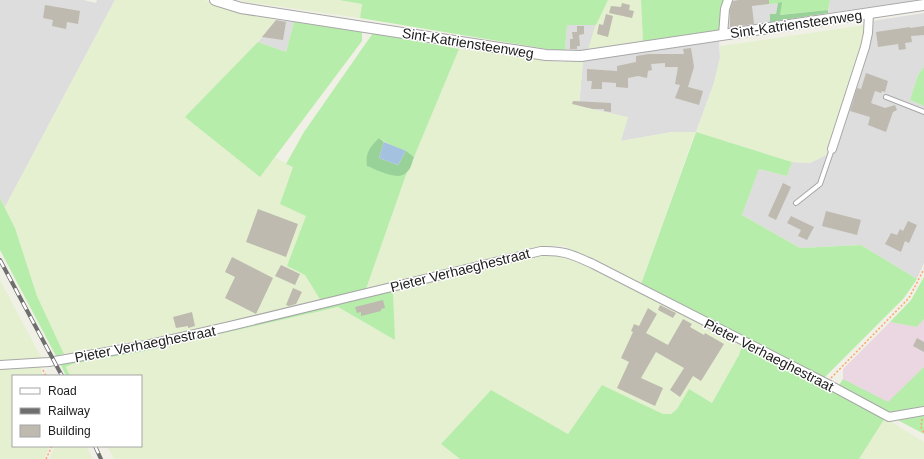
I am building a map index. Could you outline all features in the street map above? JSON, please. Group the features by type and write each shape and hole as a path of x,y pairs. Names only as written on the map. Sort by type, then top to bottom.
{"street":[{"name":"Sint-Katriensteenweg","path":"722,35 725,8 728,0"},
{"name":"Sint-Katriensteenweg","path":"220,1 241,8 567,57 924,5"},
{"name":"Sint-Katriensteenweg","path":"832,149 865,47 868,33 869,13"},
{"name":"Pieter Verhaeghestraat","path":"0,365 49,362 226,328 541,251 555,250 566,252 593,264 826,383 889,417 923,411"}],"lane":[{"path":"886,97 924,112"},
{"path":"796,203 820,184 832,149"}],"path":[{"path":"826,383 909,298 924,269"},
{"path":"923,411 921,426 924,433"},
{"path":"46,459 52,447"}],"shaded area":[{"path":"0,0 84,0 96,3 97,0 115,0 5,207 0,198"},
{"path":"725,0 761,0 761,5 778,3 776,14 770,14 770,22 719,30"},
{"path":"830,0 920,0 828,13"},
{"path":"924,13 924,67 918,75 910,100 924,106 924,263 917,279 861,245 800,248 742,215 759,169 787,176 792,162 810,163 826,155 863,41 865,22"},
{"path":"276,20 294,22 286,52 258,42"},
{"path":"567,25 596,25 588,50 565,52"},
{"path":"719,41 720,58 714,83 696,132 672,132 621,141 579,106 583,61"},
{"path":"924,319 924,367 888,403 843,379 843,369 890,322 917,327"}],"green space":[{"path":"115,0 205,0 229,10 276,20 258,42 260,177 275,157 293,167 307,216 287,266 305,275 321,301 152,339 64,354 37,296 15,228 5,207"},
{"path":"240,0 339,0 362,4 360,18"},
{"path":"339,0 608,0 596,25 567,25 565,52 360,18 362,4"},
{"path":"608,0 641,0 643,41 588,50 596,23"},
{"path":"641,0 725,0 719,30 643,41"},
{"path":"761,0 830,0 828,10 779,15 781,3 760,5"},
{"path":"782,2 780,15 828,10 828,13 770,22 770,14 776,14 778,3"},
{"path":"294,22 362,32 362,41 260,177 185,117 258,42 286,52"},
{"path":"865,25 863,41 826,155 810,163 792,162 695,132 714,83 720,58 720,46"},
{"path":"373,33 459,49 414,157 379,138 367,166 392,175 407,172 366,289 321,301 305,275 287,266 306,216 280,204 293,167 286,164 304,132"},
{"path":"459,49 556,62 583,61 579,106 628,117 621,141 672,132 695,132 640,287 564,246 555,246 543,247 492,258 366,289 407,172"},
{"path":"924,67 924,106 910,100 918,75"},
{"path":"696,132 792,162 787,176 759,169 742,215 800,248 861,245 917,279 904,298 823,379 640,287"},
{"path":"379,138 384,142 379,158 398,165 406,151 414,157 410,169 403,175 393,176 367,166 369,150"},
{"path":"0,198 15,228 37,296 64,354 56,356 0,250"},
{"path":"552,253 577,260 743,343 739,355 712,403 689,389 677,409 671,414 663,414 602,385 568,434 491,390 441,444 460,459 114,459 108,447 142,447 142,375 70,375 67,369 68,365 72,364 145,351 338,307 394,339 393,291 514,260"},
{"path":"924,277 924,319 917,327 890,322 911,300"},
{"path":"0,280 41,357 39,360 0,362"},
{"path":"393,291 395,340 338,307 145,351 72,364 66,367 70,375 66,375 60,363"},
{"path":"743,343 885,418 859,459 460,459 441,444 491,390 568,434 602,385 663,414 671,414 677,409 689,389 712,403 739,355"},
{"path":"41,365 41,371 43,375 12,375 12,447 50,447 44,459 0,459 0,368"},
{"path":"924,367 924,434 837,388 843,379 888,402"},
{"path":"885,418 924,442 924,459 859,459"},
{"path":"55,447 87,447 93,459 49,459"}],"water":[{"path":"384,142 406,151 398,165 379,158"}],"building":[{"path":"769,0 769,4 752,6 754,24 730,27 730,10 733,1"},
{"path":"622,3 630,5 629,10 634,11 632,18 609,13 611,6 621,7"},
{"path":"45,5 80,11 78,24 67,22 66,29 52,26 53,20 43,18"},
{"path":"606,14 613,16 608,37 597,34 599,24 603,25"},
{"path":"276,20 286,22 283,40 262,37"},
{"path":"577,26 584,26 584,34 579,35 580,46 577,46 577,49 570,49 570,39 573,39 572,32 577,32"},
{"path":"924,26 924,35 911,36 912,42 905,43 906,49 899,50 898,44 878,47 876,32"},
{"path":"691,48 694,67 688,87 703,91 699,105 675,98 680,85 675,84 678,67 665,67 665,63 651,64 652,70 648,71 647,78 638,76 628,78 628,88 616,87 616,83 602,82 602,89 591,89 592,81 587,81 587,69 617,71 617,66 636,62 636,56 649,54 684,54 683,49"},
{"path":"866,73 888,81 885,92 882,91 881,93 875,91 871,103 885,108 895,105 897,110 893,112 886,132 868,125 870,117 850,111 857,88 861,89"},
{"path":"573,101 611,103 611,112 604,111 604,109 593,109 572,104"},
{"path":"783,183 791,187 776,220 768,216"},
{"path":"258,209 298,224 286,257 246,242"},
{"path":"826,211 861,220 857,235 822,226"},
{"path":"791,216 814,227 807,240 798,236 801,230 787,223"},
{"path":"908,221 917,225 909,243 905,241 901,252 885,244 891,233 897,235 900,229 903,231"},
{"path":"232,257 273,278 256,314 225,298 235,277 225,272"},
{"path":"281,265 300,274 295,285 275,276"},
{"path":"293,288 302,292 296,304 289,306 286,305"},
{"path":"383,300 385,308 381,309 381,311 361,316 361,312 357,313 355,307"},
{"path":"660,305 676,313 673,318 658,310"},
{"path":"648,308 657,314 646,333 668,345 683,319 692,324 690,327 704,335 705,333 724,344 701,381 693,376 680,397 670,390 684,368 656,352 641,378 663,388 655,406 617,388 629,362 621,358 633,332 631,331 634,324 639,326"},
{"path":"192,312 195,326 188,328 188,326 176,328 173,317"},
{"path":"917,338 924,342 924,352 913,346"}],"railway":[{"path":"0,260 61,375"},
{"path":"95,447 101,459"}]}
